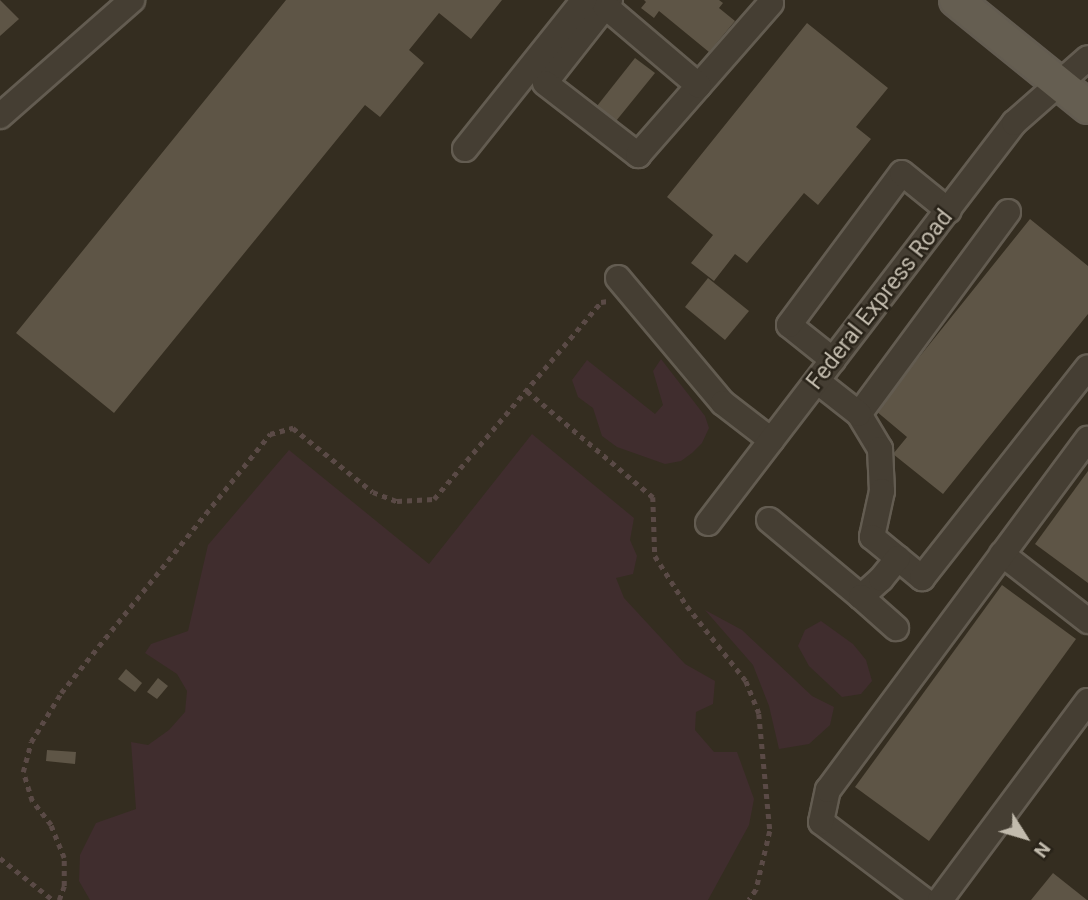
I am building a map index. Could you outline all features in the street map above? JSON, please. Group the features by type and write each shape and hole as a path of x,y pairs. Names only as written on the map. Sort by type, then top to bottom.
{"main road":[{"path":"956,0 1088,107"}],"street":[{"path":"0,116 132,0"},
{"path":"600,2 545,83 638,155 770,1"},
{"path":"600,2 698,86"},
{"path":"466,149 600,2"},
{"name":"Federal Express Road","path":"708,523 1014,123 1088,58"},
{"path":"833,360 789,326 902,173 949,211"},
{"path":"859,414 1008,212"},
{"path":"625,288 723,403 771,440"},
{"path":"817,381 859,414 880,449 882,491 872,537 922,578 1088,367"},
{"path":"924,900 821,822 828,790 1088,439"},
{"path":"769,520 896,628"},
{"path":"1002,554 1088,621"},
{"path":"861,597 881,579 898,558"},
{"path":"940,900 1088,701"}],"path":[{"path":"59,900 64,886 64,858 51,825 32,802 23,772 32,742 61,693 271,434 293,428 373,492 397,500 434,499 601,302 625,288"},
{"path":"527,391 653,497 655,556 687,606 746,681 759,714 770,831 756,890 749,900"},
{"path":"0,858 53,900"}],"shaded area":[{"path":"661,359 705,416 709,428 702,443 692,453 681,461 665,464 617,447 602,436 593,408 578,397 572,380 587,360 655,414 663,405 653,371"},
{"path":"532,434 634,518 630,540 637,556 633,574 616,578 624,598 685,664 715,681 713,704 696,712 695,730 714,752 737,752 754,799 749,825 708,900 90,900 79,881 80,855 96,823 136,809 131,742 148,745 169,730 185,712 187,691 177,674 145,653 151,644 188,631 208,545 289,450 429,564"},
{"path":"705,610 742,630 812,696 834,707 830,725 809,744 779,749 769,706 753,665"},
{"path":"821,621 853,644 866,660 872,681 861,694 842,697 809,666 798,646 805,630"}],"building":[{"path":"0,0 19,19 0,36"},
{"path":"286,0 502,0 471,39 439,13 409,50 424,63 380,117 365,105 114,413 16,333"},
{"path":"644,0 719,0 723,3 719,8 735,21 709,52 659,11 654,18 641,8 646,2"},
{"path":"807,23 888,88 856,127 871,139 818,205 804,193 747,263 735,254 714,281 691,263 713,235 667,197"},
{"path":"635,58 655,73 616,121 597,106"},
{"path":"1030,219 1088,266 1088,314 943,494 893,454 907,437 876,411"},
{"path":"708,278 749,311 725,340 685,307"},
{"path":"1088,471 1088,583 1035,544"},
{"path":"1002,585 1076,639 929,841 855,787"},
{"path":"126,669 142,683 135,692 118,679"},
{"path":"158,678 168,686 157,699 147,692"},
{"path":"47,750 76,752 75,764 46,761"},
{"path":"1053,873 1087,900 1031,900"}]}
